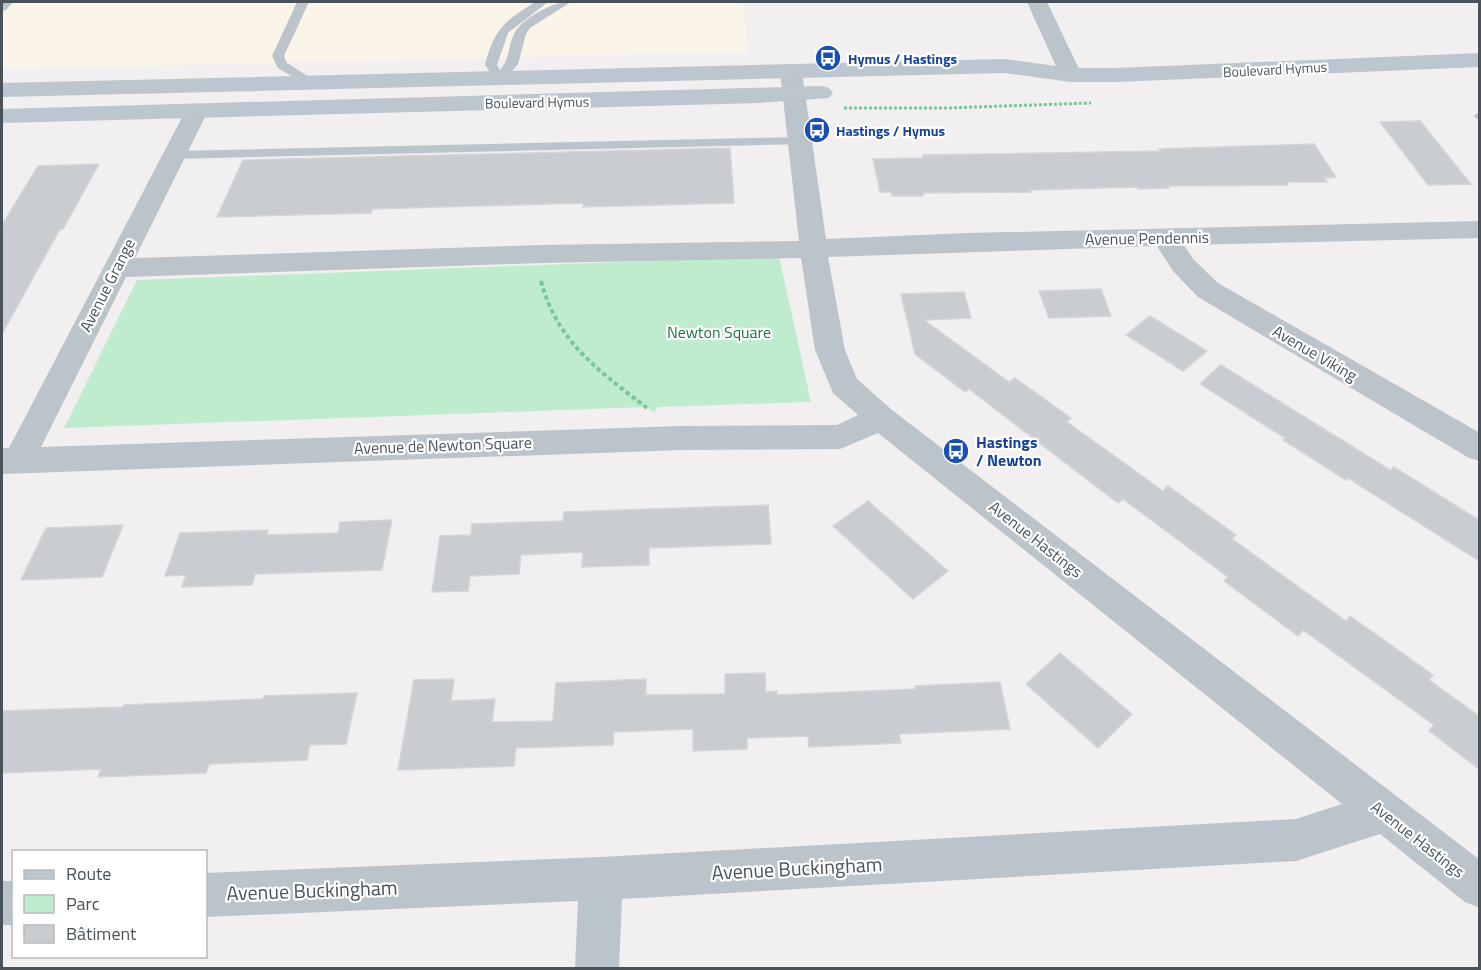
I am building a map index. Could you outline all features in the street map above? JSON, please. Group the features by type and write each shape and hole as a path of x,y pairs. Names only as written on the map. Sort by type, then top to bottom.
{"street":[{"path":"1037,2 1071,75"},
{"name":"Boulevard Hymus","path":"2,90 500,78 1014,87 1071,75 1479,60"},
{"path":"496,103 500,78"},
{"name":"Boulevard Hymus","path":"2,116 496,103 792,83"},
{"name":"Avenue Hastings","path":"792,83 820,300 830,350 844,385 881,418 1479,887"},
{"name":"Avenue Grange","path":"10,460 116,268 196,111"},
{"name":"Avenue Pendennis","path":"814,248 1479,229"},
{"name":"Avenue Viking","path":"1166,238 1183,265 1208,291 1479,449"},
{"path":"116,268 814,248"},
{"name":"Avenue de Newton Square","path":"10,460 682,438 840,437 881,418"},
{"name":"Avenue Buckingham","path":"207,895 602,879 1296,840 1384,812"},
{"path":"597,969 602,879"}],"lane":[{"path":"2,8 7,2"},
{"path":"303,2 278,56 282,65 309,83"},
{"path":"542,2 516,17 500,34 491,65 500,78 512,64 520,34 526,26 565,2"},
{"path":"174,155 800,141"}],"path":[{"path":"542,254 541,284 557,326 590,364 654,413 682,438"}],"shaded area":[{"path":"2,2 743,2 748,52 2,69"}],"green space":[{"name":"Newton Square","path":"779,256 811,402 658,407 654,413 647,407 64,428 137,280"}],"building":[{"path":"1420,121 1471,184 1428,185 1380,122"},
{"path":"1314,144 1336,177 1324,178 1327,182 1287,182 1288,185 1030,190 1031,192 923,193 923,196 892,196 891,192 880,192 873,159 923,158 923,155 1161,151 1159,149"},
{"path":"730,148 734,203 583,207 584,203 372,209 371,213 217,217 243,160"},
{"path":"99,164 2,334 2,225 38,166"},
{"path":"1101,289 1111,316 1049,318 1039,291"},
{"path":"964,292 971,318 924,320 1009,382 1015,378 1071,418 1067,422 1163,491 1168,486 1236,535 1232,539 1346,621 1350,616 1433,675 1429,680 1479,716 1479,769 1429,731 1434,725 1303,630 1298,636 1224,581 1228,577 1123,499 1118,503 969,389 965,392 915,354 901,294"},
{"path":"1150,316 1207,351 1183,371 1126,335"},
{"path":"1221,365 1390,470 1394,467 1479,520 1479,561 1348,478 1346,480 1200,384"},
{"path":"868,501 948,571 913,599 833,526"},
{"path":"768,505 771,544 649,548 649,565 582,567 583,552 521,555 519,574 470,576 468,591 432,592 440,536 471,535 472,524 563,521 564,512"},
{"path":"392,520 382,570 255,574 252,585 182,587 186,575 165,576 180,533 268,530 267,535 338,533 340,522"},
{"path":"123,525 102,577 21,580 46,528"},
{"path":"1060,653 1132,714 1098,748 1026,684"},
{"path":"765,673 766,692 777,691 777,695 916,689 915,686 1000,682 1010,729 899,734 901,743 809,747 808,736 747,738 747,749 693,751 693,729 614,732 613,745 516,748 514,766 398,770 414,680 454,679 451,701 495,699 492,722 553,721 556,683 646,679 646,695 725,694 725,674"},
{"path":"357,693 346,744 310,745 307,760 209,764 206,773 98,777 101,769 2,773 2,711 123,707 124,705 263,699 264,696"}],"place":[{"name":"Hymus / Hastings","path":"828,58"},
{"name":"Hastings / Hymus","path":"817,130"},
{"name":"Hastings / Newton","path":"956,451"}]}
